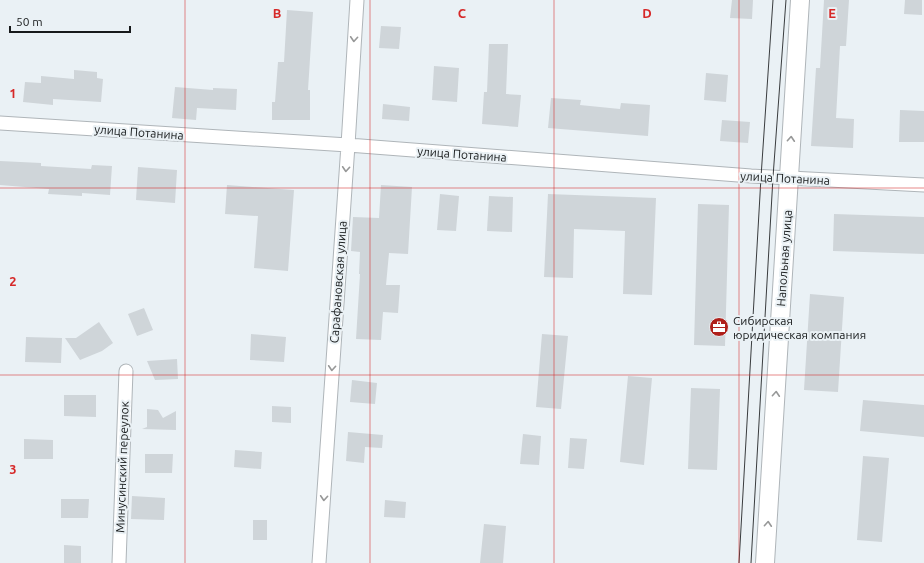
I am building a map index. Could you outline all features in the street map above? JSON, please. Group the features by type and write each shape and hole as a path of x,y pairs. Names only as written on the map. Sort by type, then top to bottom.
{"street":[{"name":"Сарафановская улица","path":"319,563 357,0"},
{"name":"Напольная улица","path":"766,563 800,0"},
{"name":"улица Потанина","path":"0,123 348,145 751,176 924,185"},
{"name":"Минусинский переулок","path":"119,563 126,371"}],"building":[{"path":"732,0 753,0 752,19 730,18"},
{"path":"824,0 849,0 846,46 840,46 836,118 854,119 853,148 811,146 816,68 820,68"},
{"path":"905,0 922,0 922,15 904,14"},
{"path":"287,10 313,12 308,90 310,90 310,120 272,120 272,102 275,102 278,62 284,62"},
{"path":"381,26 401,27 399,49 379,48"},
{"path":"489,44 508,44 506,94 521,95 518,127 482,124 484,92 487,92"},
{"path":"434,66 459,68 457,102 432,100"},
{"path":"74,70 97,72 97,78 103,79 101,102 53,99 53,105 23,102 25,82 41,83 41,76 74,79"},
{"path":"706,73 728,75 726,102 704,100"},
{"path":"175,87 213,90 213,88 237,89 236,110 197,108 196,120 172,118"},
{"path":"551,98 581,100 580,105 620,109 621,103 650,105 648,136 548,128"},
{"path":"383,104 410,107 409,121 382,119"},
{"path":"900,110 924,111 924,142 899,142"},
{"path":"722,120 750,122 748,143 720,141"},
{"path":"0,161 41,163 41,166 91,169 92,165 112,166 110,195 82,193 82,196 48,194 49,189 0,185"},
{"path":"138,167 177,170 175,203 136,200"},
{"path":"227,185 294,190 288,271 254,268 258,216 225,214"},
{"path":"381,185 412,187 408,254 389,253 386,285 400,285 398,313 383,312 381,340 356,339 360,252 351,251 353,217 379,218"},
{"path":"440,194 459,196 456,231 437,230"},
{"path":"548,194 656,198 652,295 623,294 625,231 574,229 573,278 544,277"},
{"path":"489,196 513,197 512,232 487,231"},
{"path":"698,204 729,205 725,346 694,345"},
{"path":"834,214 924,217 924,254 833,251"},
{"path":"810,294 844,297 838,392 804,390"},
{"path":"144,308 153,330 137,336 128,314"},
{"path":"99,322 113,343 102,351 80,360 65,338 76,338"},
{"path":"251,334 286,337 284,362 250,360"},
{"path":"542,334 568,336 561,409 536,407"},
{"path":"26,337 62,338 61,363 25,362"},
{"path":"177,359 178,379 155,380 147,361"},
{"path":"628,376 652,378 644,465 620,462"},
{"path":"352,380 377,383 375,404 350,402"},
{"path":"691,388 720,389 717,470 688,469"},
{"path":"64,395 96,395 96,417 64,416"},
{"path":"863,400 924,405 924,437 860,431"},
{"path":"272,406 291,407 291,423 272,422"},
{"path":"147,409 158,410 163,418 176,411 176,430 142,429 147,427"},
{"path":"348,432 383,435 382,448 365,447 364,463 346,461"},
{"path":"523,434 541,436 539,465 520,464"},
{"path":"570,438 587,439 584,469 568,468"},
{"path":"24,439 53,440 53,459 24,459"},
{"path":"235,450 262,452 261,469 234,467"},
{"path":"145,454 173,454 172,473 145,473"},
{"path":"863,456 889,458 882,542 857,540"},
{"path":"132,496 165,498 164,520 131,519"},
{"path":"61,499 89,499 88,518 61,518"},
{"path":"385,500 406,502 405,518 384,517"},
{"path":"253,520 267,520 267,540 253,540"},
{"path":"484,524 506,526 503,563 480,563"},
{"path":"64,545 81,546 81,563 64,563"}],"tram line":[{"path":"739,563 761,177 773,0"},
{"path":"751,563 773,177 786,0"}],"place":[{"name":"Сибирская юридическая компания","path":"719,327"}]}
